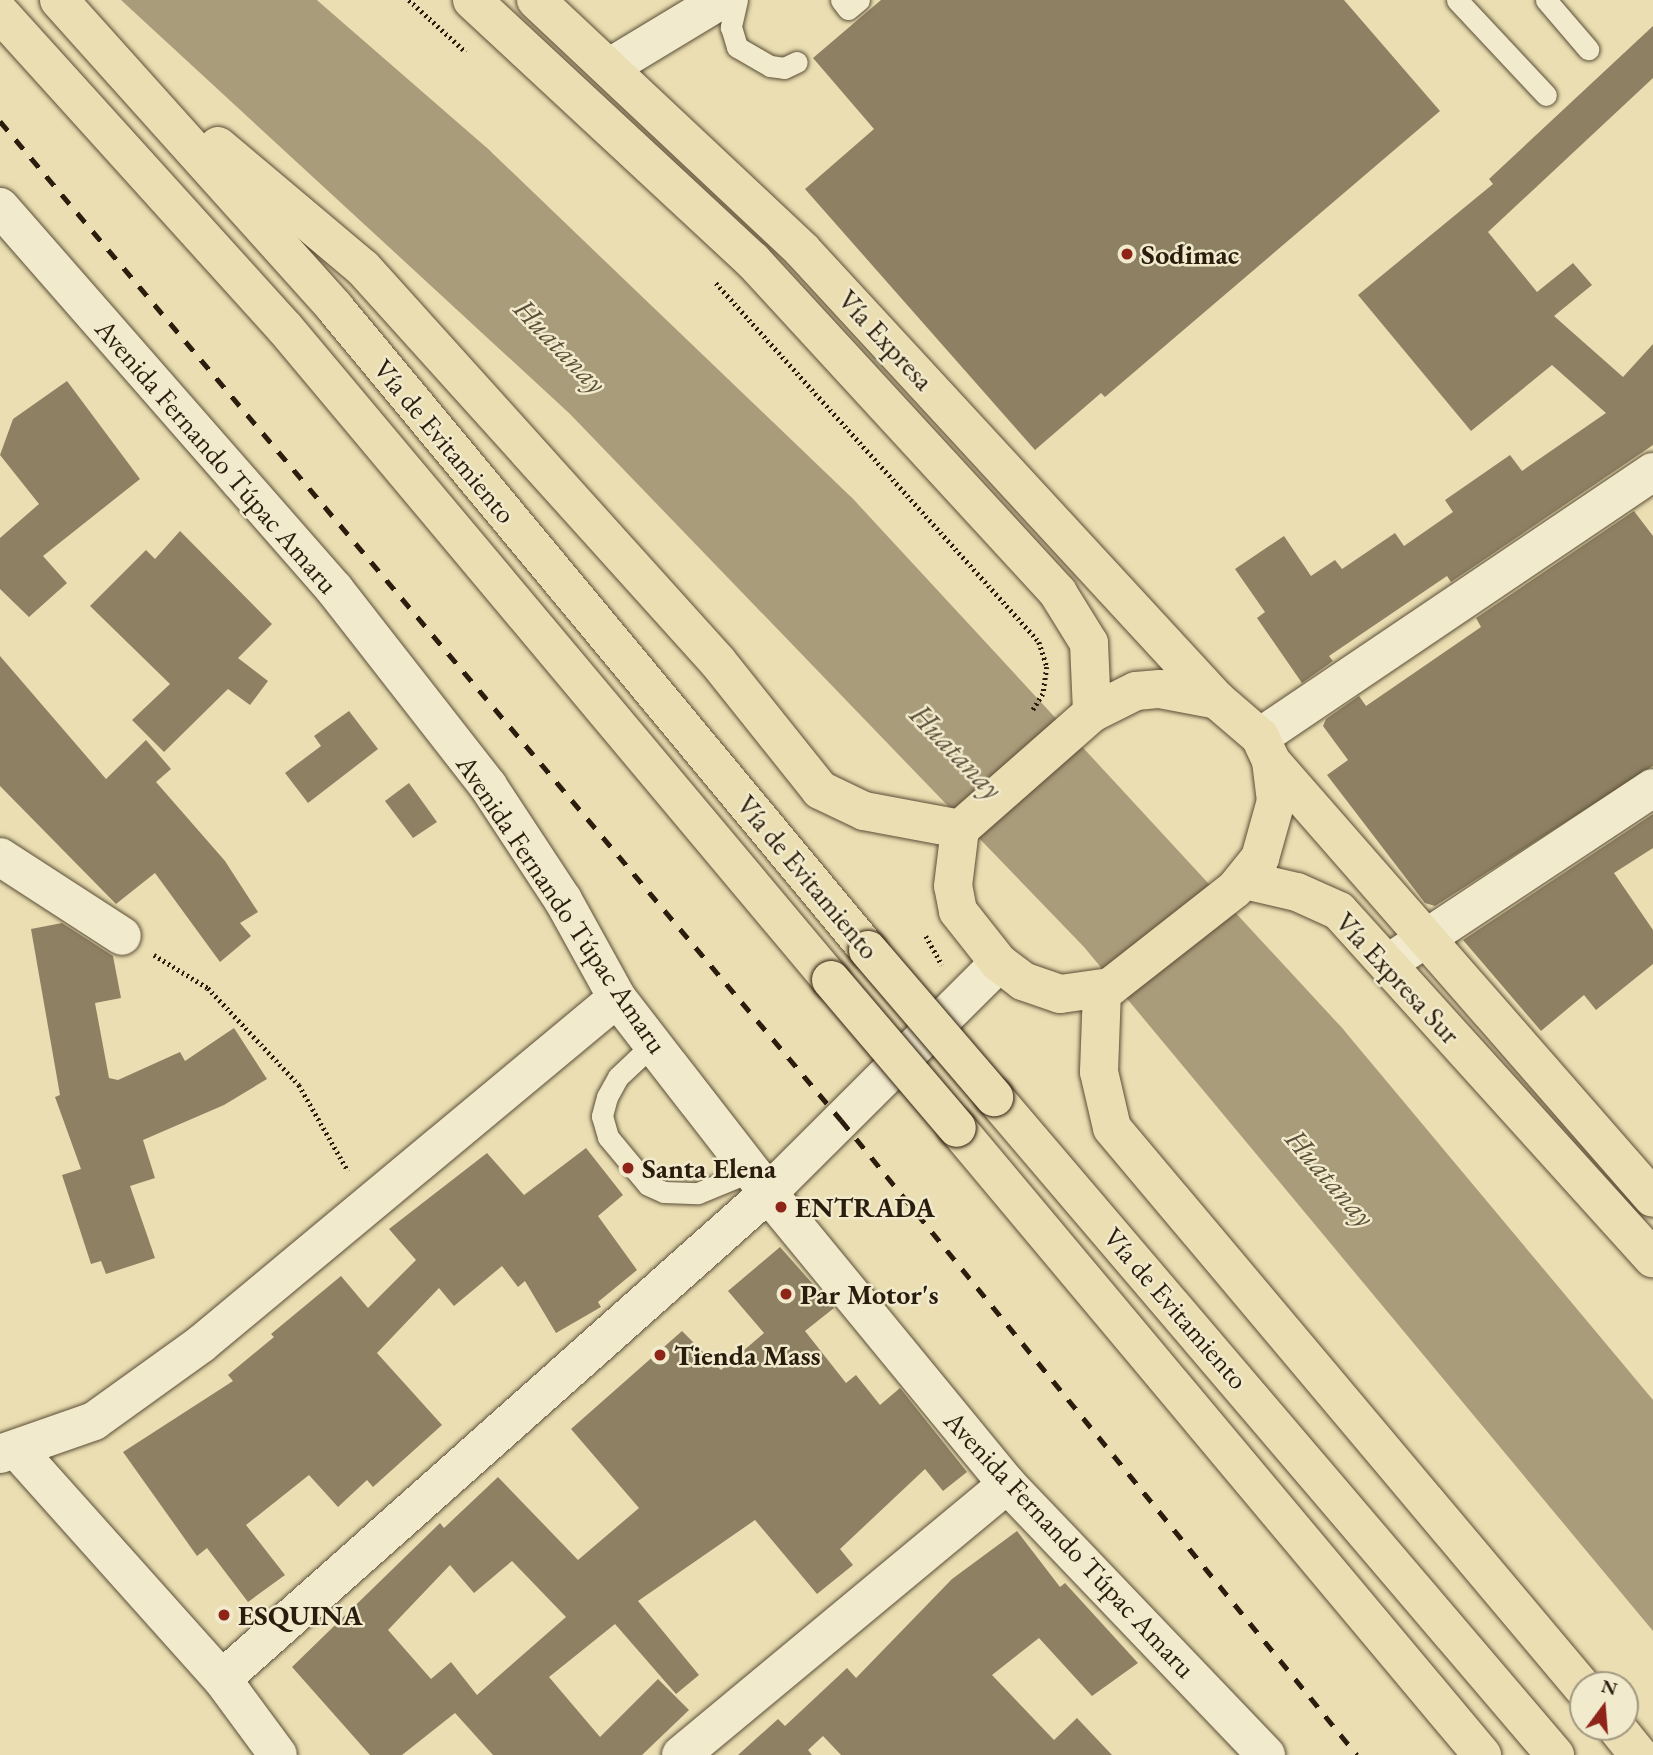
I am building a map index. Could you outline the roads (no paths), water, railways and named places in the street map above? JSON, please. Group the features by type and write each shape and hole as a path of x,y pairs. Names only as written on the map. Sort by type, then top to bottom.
{"main road":[{"name":"Vía de Evitamiento","path":"59,0 335,308 868,950 1555,1755"},
{"name":"Vía Expresa","path":"472,0 753,261 1058,593 1089,643 1086,718"},
{"name":"Vía Expresa","path":"536,0 802,250 1217,700"},
{"name":"Vía de Evitamiento","path":"0,13 284,327 1482,1755"},
{"path":"116,61 363,268 718,662 820,790 864,811 962,828"},
{"path":"1266,749 1276,801 1271,832 1240,884 1106,988 1060,994 1023,981 999,963 958,911 953,861 962,828 1086,718 1136,691 1160,689 1217,700 1266,749 1653,1198"},
{"name":"Vía Expresa Sur","path":"1240,884 1297,892 1339,911 1390,962 1653,1258"},
{"path":"1106,988 1098,1072 1112,1128 1569,1671"},
{"path":"1628,1741 1639,1755"}],"street":[{"path":"610,67 721,0"},
{"name":"Avenida Fernando Túpac Amaru","path":"0,207 335,590 479,775 563,900 617,998 759,1182 1007,1484 1253,1751"},
{"path":"1266,749 1653,472"},
{"path":"1390,962 1653,789"},
{"path":"0,857 122,936"},
{"path":"222,1679 999,963"},
{"path":"278,1755 222,1679 8,1452 94,1421 201,1344 617,998"},
{"path":"681,1755 1007,1484"}],"lane":[{"path":"737,0 731,27 737,47 770,66 797,62"},
{"path":"841,0 848,9 859,0"},
{"path":"1457,0 1545,95"},
{"path":"1546,0 1588,49"},
{"path":"653,1044 618,1077 607,1097 602,1116 608,1137 648,1185 664,1192 698,1193 759,1182"}],"water":[{"name":"Huatanay","path":"121,0 265,0 465,174 829,523 1317,1051 1653,1453 1653,1631 1084,947 570,414"}],"waterway":[{"path":"265,0 465,174 829,523 1317,1051 1653,1453"}],"railway":[{"path":"0,121 841,1120 1357,1755"}],"place":[{"name":"Sodimac","path":"1127,254"},
{"name":"Santa Elena","path":"628,1168"},
{"name":"ENTRADA","path":"781,1207"},
{"name":"Par Motor's","path":"786,1294"},
{"name":"Tienda Mass","path":"660,1355"},
{"name":"ESQUINA","path":"224,1615"}]}
